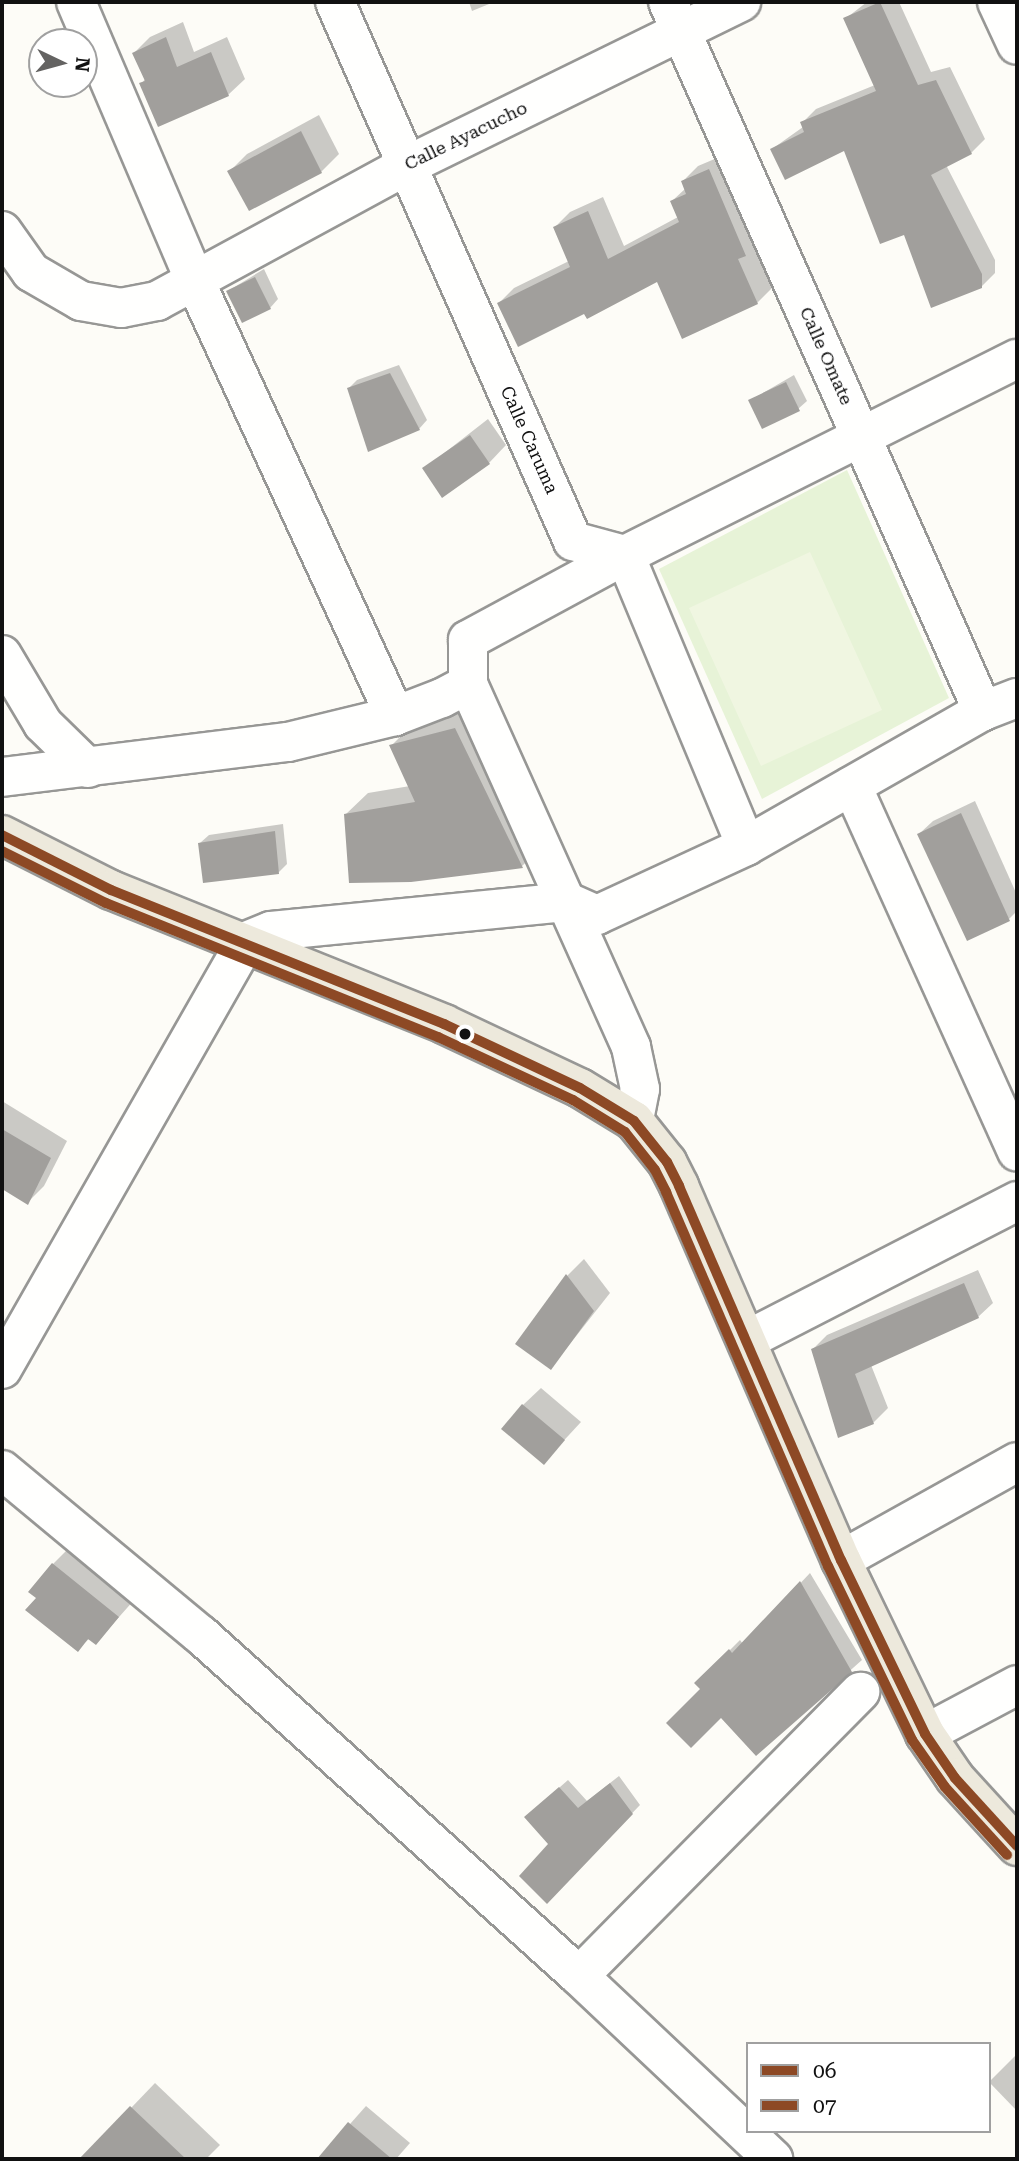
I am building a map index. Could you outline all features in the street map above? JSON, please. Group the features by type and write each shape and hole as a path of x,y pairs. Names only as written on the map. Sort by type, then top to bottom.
{"main road":[{"path":"2,835 111,890 246,941 444,1024 580,1088 634,1121 667,1162 841,1560 925,1734 955,1778 1017,1846"}],"street":[{"path":"76,2 195,281 395,716"},
{"name":"Calle Caruma","path":"335,2 573,541 625,555"},
{"name":"Calle Ayacucho","path":"2,231 32,272 81,301 121,308 157,301 674,16 741,2"},
{"path":"997,2 1017,45"},
{"name":"Calle Omate","path":"674,16 861,437 1000,705"},
{"path":"634,1121 639,1089 631,1047 468,684 468,640 625,555 1017,359"},
{"path":"625,555 746,846"},
{"path":"2,654 43,724 88,768"},
{"path":"2,776 88,768 288,742 395,716 468,684"},
{"path":"2,1369 246,941 271,930 568,902 597,915 746,846 1000,705"},
{"path":"852,786 1017,1151"},
{"path":"747,1340 1017,1201"},
{"path":"841,1560 1017,1462"},
{"path":"2,1470 201,1635 579,1976 772,2159"},
{"path":"925,1734 1017,1685"},
{"path":"579,1976 860,1692"}],"green space":[{"path":"847,470 949,698 762,799 659,569"},
{"path":"810,552 882,710 761,766 689,608"}],"building":[{"path":"880,2 918,85 936,80 972,154 931,175 982,274 982,288 931,308 904,235 880,244 844,151 785,180 770,149 804,132 800,122 876,91 843,18"},
{"path":"166,37 177,67 211,52 229,96 158,127 139,83 145,81 132,53"},
{"path":"301,131 322,173 249,211 227,171"},
{"path":"709,169 746,256 738,259 758,304 682,339 657,282 587,319 584,314 518,347 497,303 570,267 553,227 588,211 608,259 679,222 670,201 686,194 681,181"},
{"path":"255,277 271,309 242,323 226,291"},
{"path":"390,373 420,430 368,452 347,388"},
{"path":"786,382 800,411 762,429 748,400"},
{"path":"470,435 490,464 442,498 422,468"},
{"path":"455,728 523,868 411,882 349,883 344,814 415,802 389,745"},
{"path":"961,813 1010,921 967,941 917,834"},
{"path":"275,831 279,874 203,883 198,843"},
{"path":"2,1129 51,1158 28,1205 2,1189"},
{"path":"566,1274 594,1311 551,1370 515,1344"},
{"path":"964,1283 979,1318 855,1374 874,1424 838,1438 811,1349"},
{"path":"522,1404 565,1440 544,1465 501,1429"},
{"path":"52,1563 119,1617 96,1645 88,1639 78,1652 25,1610 36,1598 28,1592"},
{"path":"800,1581 852,1672 756,1756 721,1718 691,1748 666,1723 700,1689 694,1683 729,1649 732,1653"},
{"path":"610,1783 633,1814 547,1904 519,1876 548,1844 524,1817 559,1787 578,1808"},
{"path":"130,2106 186,2159 79,2159"},
{"path":"348,2122 392,2159 317,2159"}],"transit line":[{"name":"06","path":"2,835 111,890 444,1024 580,1088 634,1121 667,1162 679,1186 841,1560 925,1734 955,1778 1017,1846"},
{"name":"07","path":"2,851 106,903 438,1037 573,1100 625,1132 655,1170 666,1192 828,1566 912,1740 945,1787 1007,1855"}]}
